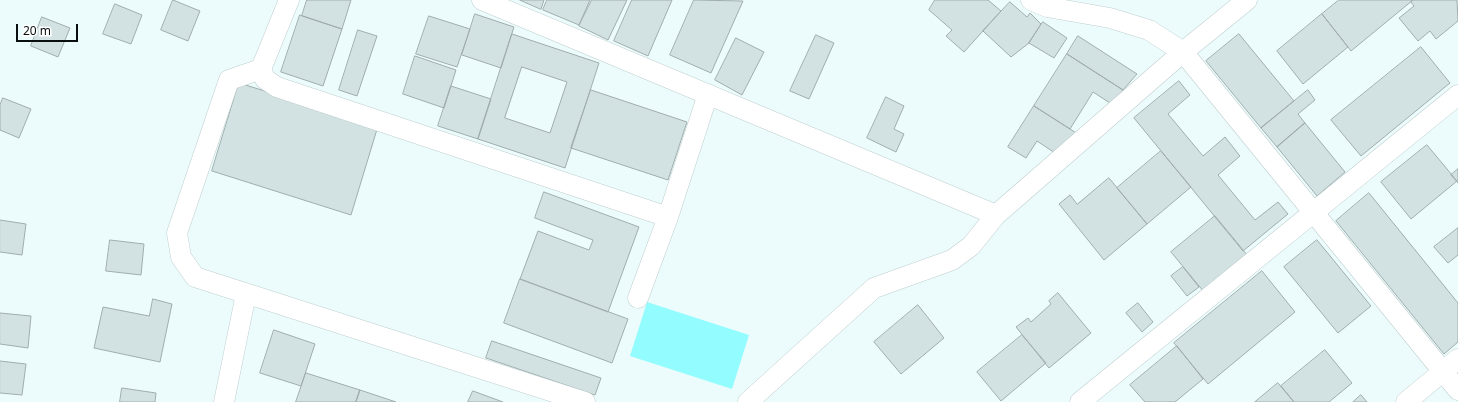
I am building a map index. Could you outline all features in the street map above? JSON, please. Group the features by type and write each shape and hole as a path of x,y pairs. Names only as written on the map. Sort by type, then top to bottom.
{"street":[{"path":"289,0 261,69 265,79 277,86 668,217"},
{"path":"482,0 996,215"},
{"path":"1031,0 1046,7 1110,18 1149,30 1183,52 1458,390"},
{"path":"748,402 874,288 952,260 971,246 996,215 1183,52 1247,0"},
{"path":"261,69 229,80 177,233 181,257 195,277 585,402"},
{"path":"638,298 668,217 708,94"},
{"path":"1080,402 1458,95"},
{"path":"224,402 246,294"},
{"path":"1406,402 1458,359"}],"shaded area":[{"path":"647,302 749,335 732,389 630,356"}],"building":[{"path":"173,0 200,11 188,41 161,30"},
{"path":"307,0 351,0 342,29 302,16"},
{"path":"520,0 544,0 541,9"},
{"path":"547,0 590,0 579,25 543,10"},
{"path":"592,0 627,0 608,40 579,26"},
{"path":"632,0 672,0 648,56 614,41"},
{"path":"694,0 743,1 711,73 670,55"},
{"path":"935,0 988,0 1001,11 964,52 946,36 952,30 929,10"},
{"path":"1339,0 1413,0 1351,51 1322,14"},
{"path":"1413,0 1457,0 1458,21 1436,39 1430,31 1418,41 1399,18 1414,6 1411,2"},
{"path":"1010,2 1027,17 1030,13 1041,24 1029,43 1011,57 983,31"},
{"path":"115,4 142,15 131,44 103,34"},
{"path":"475,14 514,27 501,68 462,55"},
{"path":"1322,14 1348,47 1303,84 1277,51"},
{"path":"300,15 342,29 323,86 281,72"},
{"path":"429,16 470,29 457,67 416,54"},
{"path":"42,17 70,28 58,57 31,46"},
{"path":"1043,22 1067,38 1054,58 1029,43"},
{"path":"358,30 377,36 357,96 339,90"},
{"path":"512,34 599,63 565,168 478,139","holes":["522,67 567,82 550,133 505,118"]},
{"path":"1239,34 1294,101 1261,128 1206,61"},
{"path":"816,35 834,43 809,99 790,91"},
{"path":"1078,36 1137,74 1123,90 1067,54"},
{"path":"736,38 764,52 742,95 715,80"},
{"path":"1421,47 1450,83 1361,156 1331,120"},
{"path":"1067,54 1123,90 1113,105 1093,92 1070,129 1034,106"},
{"path":"415,56 456,70 444,108 403,94"},
{"path":"1179,81 1190,95 1168,114 1203,156 1225,137 1240,156 1218,175 1255,220 1278,202 1288,214 1243,251 1134,118"},
{"path":"239,83 378,126 351,215 212,171"},
{"path":"451,86 491,99 478,139 438,126"},
{"path":"591,90 687,122 668,180 571,148"},
{"path":"1308,90 1315,100 1298,114 1305,123 1277,147 1261,128"},
{"path":"886,97 904,106 894,129 904,134 896,152 867,138"},
{"path":"3,98 31,109 19,138 0,130 0,105"},
{"path":"1034,106 1081,136 1058,155 1037,141 1026,158 1008,147"},
{"path":"1305,123 1345,172 1317,196 1277,147"},
{"path":"1427,145 1457,181 1411,219 1381,182"},
{"path":"1161,151 1191,187 1147,224 1117,188"},
{"path":"1458,169 1458,183 1451,175"},
{"path":"1109,178 1147,224 1104,260 1059,204 1070,195 1077,204"},
{"path":"544,192 639,227 608,312 520,279 538,231 589,250 593,240 535,218"},
{"path":"1369,193 1458,303 1458,342 1444,354 1336,221"},
{"path":"1215,216 1248,256 1204,292 1171,252"},
{"path":"0,220 26,224 22,255 0,252"},
{"path":"1458,228 1458,255 1448,263 1434,247"},
{"path":"110,240 144,244 141,275 106,271"},
{"path":"1317,240 1371,306 1338,333 1284,267"},
{"path":"1183,267 1199,287 1187,296 1171,276"},
{"path":"1262,271 1295,312 1208,384 1174,343"},
{"path":"520,279 628,319 612,363 504,323"},
{"path":"1058,293 1091,333 1049,368 1016,327 1028,318 1031,322 1051,304 1049,301"},
{"path":"153,299 172,304 160,362 94,348 103,307 149,316"},
{"path":"1138,303 1153,322 1142,332 1126,313"},
{"path":"918,305 944,338 901,374 874,342"},
{"path":"0,313 31,316 28,348 0,344"},
{"path":"274,330 315,344 301,386 260,373"},
{"path":"1022,335 1046,363 1001,401 977,372"},
{"path":"492,341 601,378 595,395 486,358"},
{"path":"1177,346 1203,379 1175,402 1145,402 1130,385"},
{"path":"1325,350 1352,383 1329,402 1294,402 1281,386"},
{"path":"0,361 26,364 22,395 0,393"},
{"path":"306,373 360,390 356,402 296,402"},
{"path":"1278,383 1294,402 1255,402"},
{"path":"122,388 156,393 155,402 120,402"},
{"path":"360,390 396,402 356,402"},
{"path":"473,391 503,402 468,402"},
{"path":"1361,395 1367,402 1353,402"}]}
